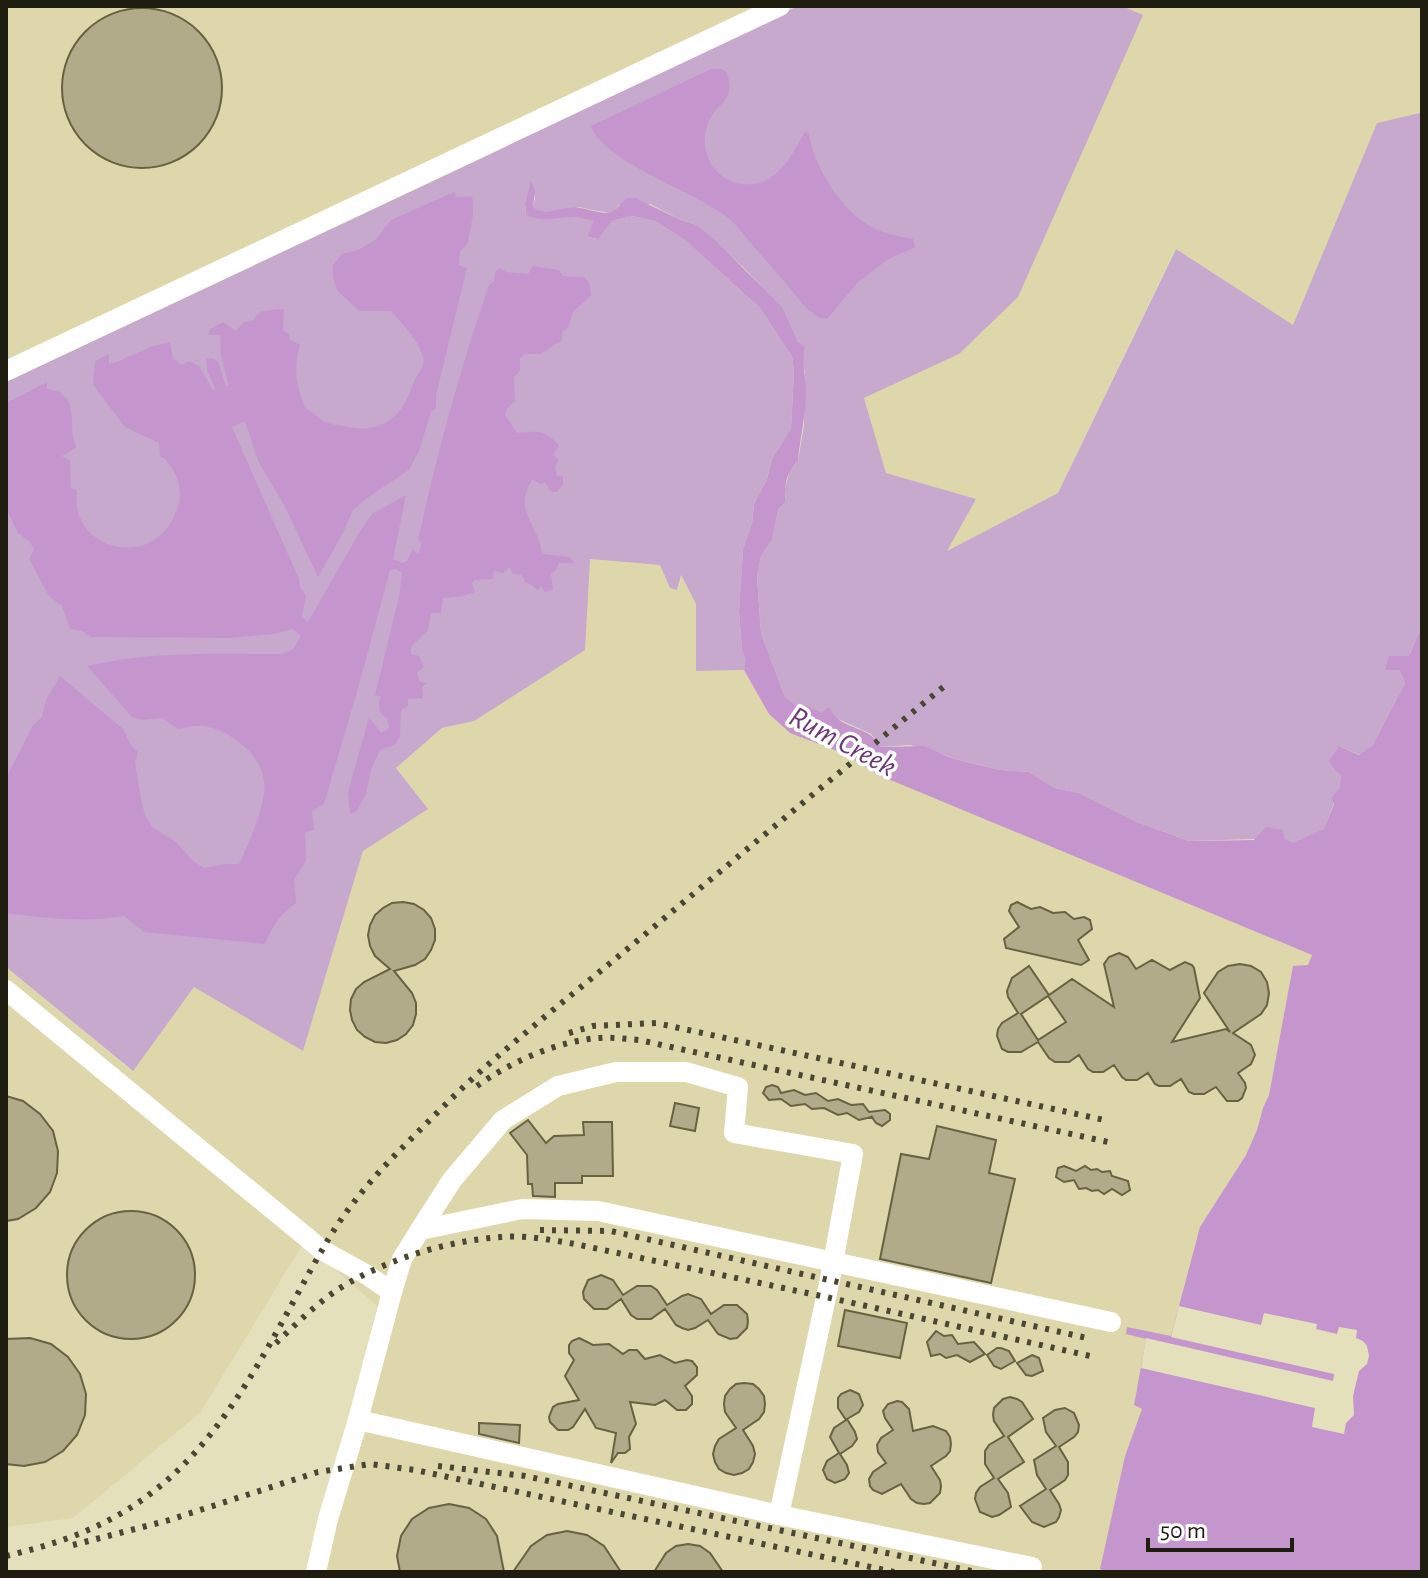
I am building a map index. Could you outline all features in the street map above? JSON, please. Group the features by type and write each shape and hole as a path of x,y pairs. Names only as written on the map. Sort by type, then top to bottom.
{"lane":[{"path":"6,371 780,6"},
{"path":"6,990 322,1250 392,1292"},
{"path":"316,1572 328,1519 402,1259 452,1180 503,1120 558,1086 616,1072 686,1072 738,1087 734,1133 853,1154 779,1515"},
{"path":"420,1230 522,1209 598,1211 1111,1322"},
{"path":"358,1420 779,1515 1032,1567 1031,1572"}],"shaded area":[{"path":"6,6 798,6 6,382"},
{"path":"798,6 1122,6 1143,15 1018,297 959,354 864,398 886,473 976,499 947,551 1058,493 1176,249 1293,325 1377,123 1422,115 1422,633 1418,634 1408,656 1398,656 1399,670 1405,683 1372,746 1360,755 1339,746 1339,789 1324,830 1293,844 1284,838 1189,841 1137,822 1079,793 1055,788 1029,772 1001,770 910,745 881,747 871,734 830,713 822,713 807,705 796,705 785,697 761,633 757,575 761,556 772,538 778,510 786,502 785,489 790,469 798,461 804,425 805,372 798,342 762,287 697,225 650,204 619,205 613,212 573,207 544,212 533,207 535,198 531,182 525,203 526,215 595,221 587,237 597,239 612,221 633,216 655,221 686,241 760,308 792,357 791,428 772,459 767,479 754,504 752,523 743,549 739,611 742,651 747,658 744,670 696,671 696,604 681,575 677,590 670,588 660,565 590,559 585,650 474,721 442,728 396,768 428,809 363,851 303,1051 194,987 133,1071 6,967 6,382"},
{"path":"1122,6 1422,6 1422,115 1377,123 1293,325 1175,249 1058,493 945,552 975,499 886,473 864,398 959,354 1142,15"},
{"path":"590,559 660,565 670,588 677,590 680,574 696,604 696,671 744,670 769,714 790,733 845,754 876,774 1312,955 1308,965 1293,967 1269,1095 1246,1155 1200,1227 1171,1337 1127,1327 1146,1338 1134,1405 1142,1409 1125,1456 1100,1572 317,1572 377,1306 304,1242 200,1413 73,1518 6,1527 6,967 132,1071 194,987 303,1050 363,851 428,809 396,768 442,728 474,721"}],"water":[{"path":"711,69 727,72 729,84 727,97 711,117 705,138 708,159 721,176 742,184 763,181 779,171 805,132 809,133 821,170 846,206 876,229 913,239 915,247 887,260 859,281 827,319 818,317 804,306 732,221 718,210 614,153 599,140 591,126"},
{"name":"Rum Creek","path":"531,180 535,191 533,207 538,210 575,207 609,212 627,198 635,198 697,225 782,307 798,342 805,347 806,400 798,461 788,475 786,502 778,510 772,539 761,556 757,576 761,633 785,697 796,705 807,705 822,713 830,708 840,721 869,734 881,747 924,746 966,762 1001,770 1029,772 1055,788 1079,793 1137,822 1189,841 1254,840 1266,827 1283,830 1284,838 1293,843 1324,829 1334,804 1331,798 1339,789 1341,775 1329,761 1339,746 1359,755 1372,746 1405,683 1399,670 1385,670 1389,656 1408,656 1418,634 1422,633 1422,1572 1107,1572 1100,1569 1125,1456 1142,1409 1134,1405 1146,1339 1126,1334 1127,1327 1171,1336 1200,1227 1246,1155 1269,1095 1293,966 1308,965 1312,955 876,774 845,754 790,733 769,714 744,670 746,658 742,651 739,611 743,549 752,523 754,504 767,479 772,459 791,428 792,357 760,308 686,241 655,221 633,216 612,221 598,239 587,237 594,221 574,217 538,219 526,215 525,203"},
{"path":"454,192 456,197 472,196 473,214 467,243 460,254 459,265 467,268 436,395 436,408 431,412 419,451 409,470 353,510 318,577 284,505 258,461 245,421 232,427 306,595 302,616 308,622 372,514 406,495 393,559 402,563 407,561 413,549 418,554 422,543 418,540 450,412 478,317 495,272 500,268 506,272 528,274 533,266 559,270 563,276 584,277 589,283 591,295 573,312 568,328 562,332 562,340 541,354 525,354 520,358 520,371 514,377 515,402 507,408 505,415 517,433 540,432 559,445 553,455 559,460 555,466 557,476 563,476 563,484 557,492 551,492 545,482 541,484 532,480 525,501 526,510 542,554 569,557 575,563 559,563 551,574 553,589 545,592 541,586 537,590 525,582 522,575 513,574 509,567 503,573 494,571 493,579 475,580 472,583 475,592 443,598 441,613 431,613 428,630 411,647 411,654 419,656 424,667 417,672 419,681 427,683 422,687 423,698 408,699 408,706 401,710 400,736 395,745 380,750 371,770 366,794 356,812 350,814 348,792 369,717 381,733 389,728 387,718 380,713 381,697 375,695 402,573 396,569 390,570 324,804 312,811 314,830 305,833 306,861 294,880 296,903 278,921 265,944 144,932 124,916 80,919 6,913 6,778 33,725 42,717 46,700 60,676 123,729 138,752 135,762 141,799 152,827 176,842 204,868 239,864 263,800 262,771 252,754 227,734 209,727 178,729 162,718 142,720 132,717 87,666 159,656 282,654 293,649 301,636 293,629 228,638 91,637 82,631 70,629 62,606 49,596 29,559 34,549 18,533 6,508 6,403 47,382 47,389 59,392 66,398 71,410 76,446 62,456 70,460 71,488 77,490 78,510 85,527 97,539 113,546 130,548 147,543 163,533 174,516 180,499 178,483 172,468 160,456 159,443 125,427 93,385 95,361 109,354 109,364 170,343 173,359 182,365 189,361 199,366 213,390 206,359 218,361 226,386 229,386 221,356 220,335 208,335 210,329 223,322 236,331 261,311 284,309 283,330 289,334 290,340 300,345 296,376 305,408 329,423 356,428 388,422 403,407 422,368 421,350 391,311 359,311 337,290 333,265 342,254 358,250 375,240 391,220"}],"pier":[{"path":"1179,1306 1261,1325 1264,1313 1317,1324 1316,1329 1337,1334 1339,1327 1357,1330 1356,1338 1367,1346 1369,1356 1367,1364 1359,1371 1353,1396 1354,1415 1346,1423 1344,1434 1312,1427 1315,1408 1141,1368 1146,1338 1333,1381 1334,1374 1171,1337"}],"building":[{"path":"142,8 173,14 198,32 216,57 222,88 216,119 198,144 173,162 142,168 111,162 86,144 68,119 62,88 68,57 86,32 111,14"},
{"path":"1017,902 1031,909 1040,907 1053,913 1065,912 1074,919 1084,917 1090,920 1092,929 1078,940 1089,960 1081,965 1006,948 1004,939 1019,927 1009,911 1011,905"},
{"path":"392,903 414,904 431,918 435,940 425,959 394,971 416,1003 413,1025 397,1040 375,1042 357,1030 350,1010 351,999 364,982 390,969 375,956 368,935 375,915"},
{"path":"1119,953 1128,957 1136,969 1152,960 1170,970 1185,962 1192,965 1200,998 1172,1042 1226,1029 1230,1032 1204,993 1218,972 1228,966 1251,966 1261,972 1269,993 1267,1005 1261,1014 1233,1033 1251,1045 1255,1055 1251,1064 1238,1073 1246,1088 1242,1098 1227,1101 1216,1087 1204,1094 1194,1094 1189,1092 1181,1079 1170,1086 1159,1086 1148,1073 1137,1080 1126,1080 1114,1065 1103,1072 1093,1072 1079,1055 1069,1062 1055,1062 1038,1042 1021,1052 1002,1049 998,1029 1018,1013 1008,997 1012,978 1029,966 1049,995 1072,979 1114,1007 1104,964 1109,957","holes":["1048,996 1066,1022 1038,1040 1021,1014"]},
{"path":"766,1087 778,1087 781,1093 794,1090 805,1095 816,1093 828,1101 838,1099 851,1105 863,1104 869,1112 885,1110 890,1114 890,1120 882,1126 872,1117 859,1120 847,1113 838,1115 824,1108 812,1109 805,1104 791,1106 781,1099 769,1100 763,1093"},
{"path":"6,1096 23,1101 40,1114 53,1131 58,1151 57,1173 50,1192 36,1208 18,1219 6,1221"},
{"path":"675,1103 699,1108 695,1131 670,1126"},
{"path":"528,1120 546,1143 554,1136 584,1135 583,1122 612,1122 613,1176 582,1176 582,1183 555,1183 555,1197 533,1196 532,1184 528,1184 527,1155 510,1133"},
{"path":"937,1126 996,1140 989,1173 1015,1179 991,1283 880,1259 901,1154 929,1159"},
{"path":"1064,1166 1076,1171 1085,1166 1091,1170 1110,1171 1112,1176 1128,1181 1130,1190 1122,1195 1112,1189 1104,1194 1098,1190 1079,1189 1074,1180 1064,1182 1056,1177 1058,1168"},
{"path":"131,1211 155,1216 176,1230 190,1251 195,1275 190,1299 176,1320 155,1334 131,1339 107,1334 86,1320 72,1299 67,1275 72,1251 86,1230 107,1216"},
{"path":"601,1275 613,1280 623,1295 637,1286 651,1286 667,1305 688,1294 701,1299 711,1314 724,1305 737,1305 747,1314 747,1328 737,1338 730,1339 718,1334 708,1320 695,1328 682,1328 676,1325 665,1309 651,1319 637,1319 621,1299 607,1309 594,1309 584,1299 583,1292 588,1280"},
{"path":"845,1310 907,1323 900,1358 838,1346"},
{"path":"936,1331 944,1336 952,1335 958,1344 974,1342 985,1354 970,1362 957,1355 946,1358 940,1354 931,1356 927,1342"},
{"path":"30,1338 51,1344 68,1357 80,1374 86,1394 85,1415 77,1435 63,1451 45,1462 24,1466 6,1464 6,1339"},
{"path":"579,1338 593,1345 609,1344 623,1354 637,1350 645,1359 660,1355 675,1363 692,1361 697,1367 697,1375 685,1386 692,1396 692,1404 686,1410 677,1410 665,1400 655,1405 630,1402 636,1424 629,1437 630,1449 618,1453 611,1463 616,1433 596,1428 585,1409 568,1430 558,1430 550,1422 553,1407 579,1400 565,1376 574,1360 569,1353 569,1345"},
{"path":"997,1348 1009,1351 1015,1361 1001,1369 994,1366 987,1355"},
{"path":"1032,1355 1039,1358 1043,1371 1032,1376 1026,1375 1017,1363"},
{"path":"736,1384 753,1384 759,1389 765,1404 759,1419 743,1430 753,1446 753,1462 749,1469 734,1475 719,1469 713,1454 719,1439 736,1428 725,1412 725,1396"},
{"path":"850,1390 859,1394 863,1405 859,1412 847,1419 857,1439 840,1454 849,1473 845,1479 835,1483 827,1479 823,1470 827,1461 839,1453 830,1437 834,1428 846,1420 838,1408 838,1398"},
{"path":"1010,1397 1022,1402 1033,1419 1008,1437 1024,1462 998,1479 1008,1493 1011,1507 992,1517 980,1512 975,1499 980,1487 994,1478 985,1464 985,1451 1004,1436 994,1421 994,1408"},
{"path":"897,1401 909,1409 913,1431 933,1426 946,1431 950,1437 950,1451 931,1466 941,1486 940,1493 930,1503 917,1503 901,1484 882,1494 870,1486 869,1479 873,1472 886,1463 877,1445 893,1430 883,1411 888,1404"},
{"path":"1065,1408 1074,1413 1079,1425 1078,1432 1059,1447 1068,1462 1068,1475 1050,1490 1061,1510 1056,1522 1044,1527 1032,1522 1020,1506 1046,1489 1037,1475 1034,1460 1056,1446 1046,1432 1043,1418"},
{"path":"479,1423 520,1425 519,1443 479,1434"},
{"path":"449,1504 469,1508 486,1519 497,1536 504,1572 400,1572 397,1556 401,1536 412,1519 429,1508"},
{"path":"567,1531 587,1535 604,1546 621,1572 513,1572 531,1546 547,1535"},
{"path":"676,1546 700,1546 710,1553 723,1572 654,1572 666,1553"}],"railway":[{"path":"6,1556 63,1540 117,1516 150,1494 179,1469 229,1409 329,1238 363,1190 393,1157 503,1051 947,684"},
{"path":"569,1033 593,1026 656,1023 1109,1121"},
{"path":"477,1086 520,1061 569,1043 605,1038 639,1040 1108,1142"},
{"path":"540,1230 611,1231 1087,1338"},
{"path":"276,1343 337,1290 395,1261 458,1243 519,1237 575,1244 1090,1356"},
{"path":"73,1545 166,1521 318,1472 370,1464 415,1470 894,1572"},
{"path":"438,1466 525,1476 976,1572"}]}
